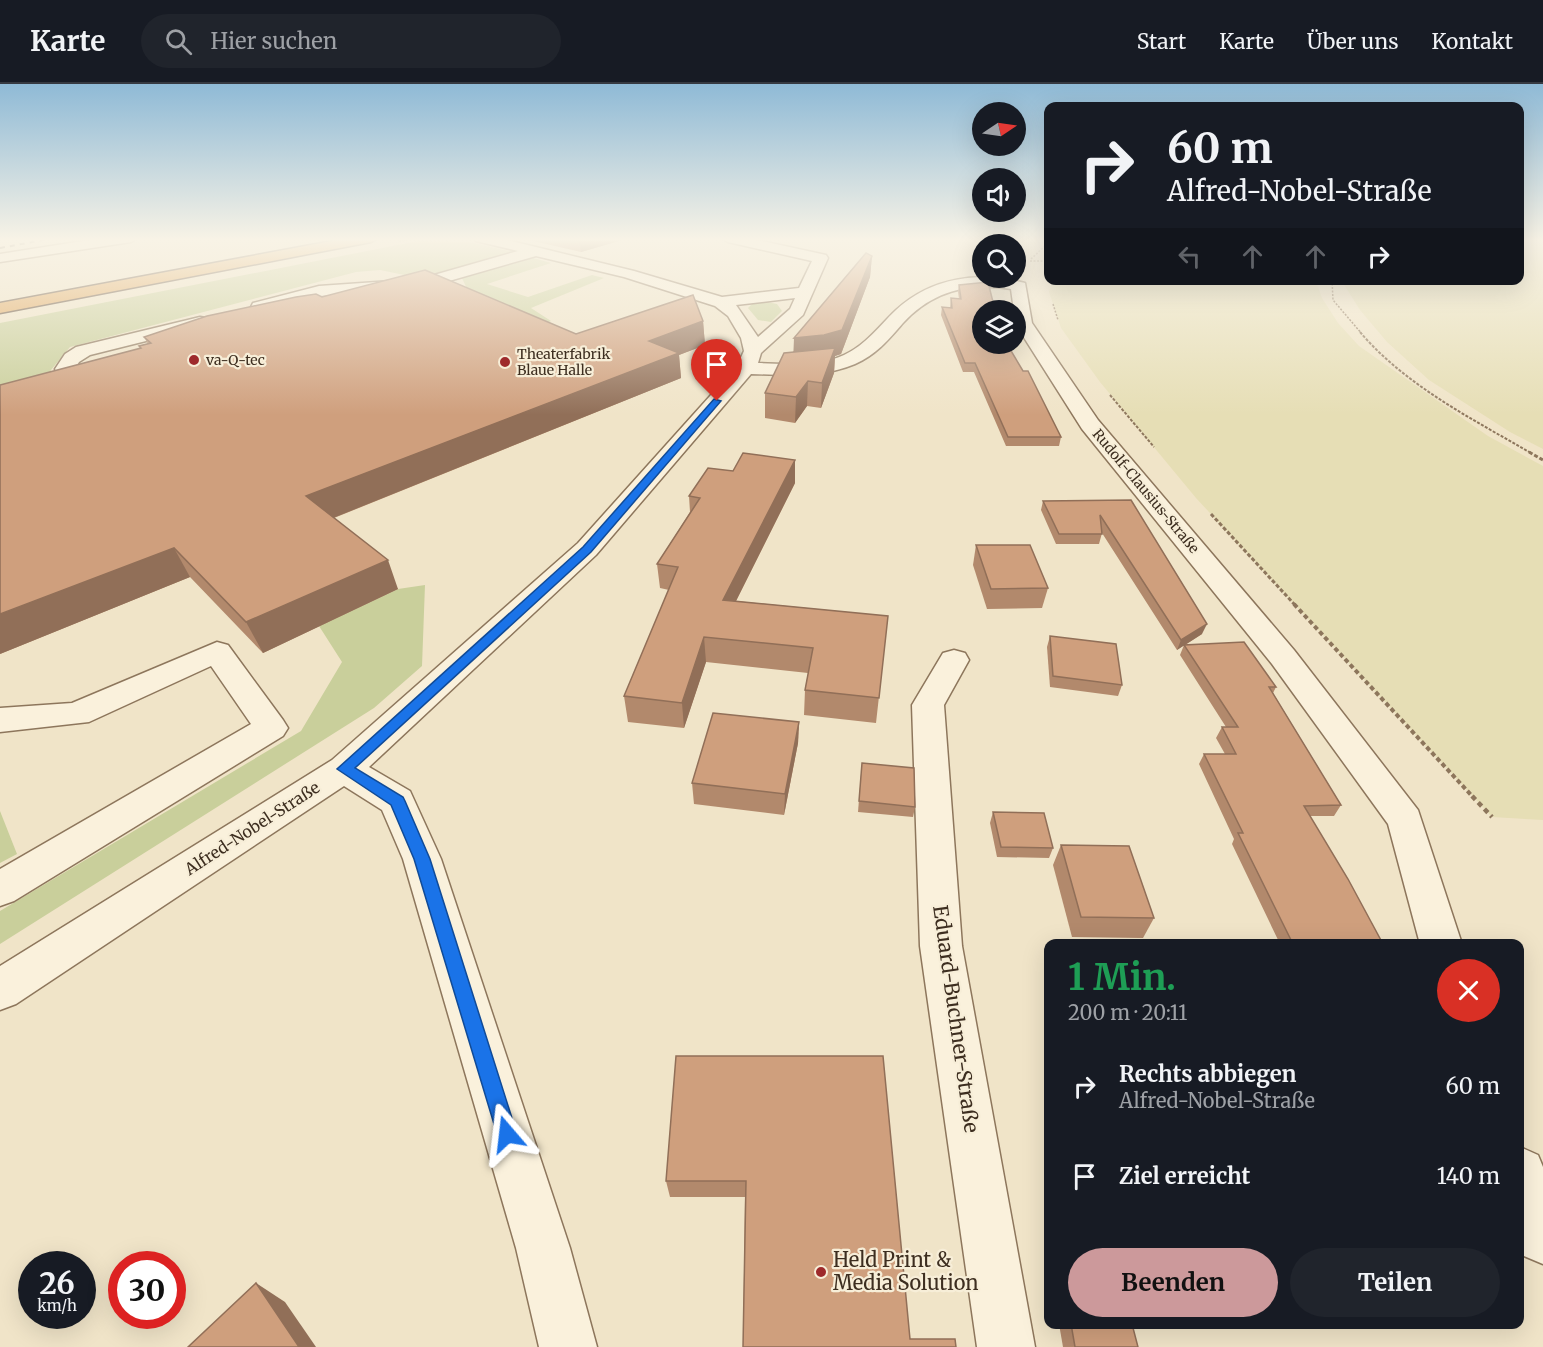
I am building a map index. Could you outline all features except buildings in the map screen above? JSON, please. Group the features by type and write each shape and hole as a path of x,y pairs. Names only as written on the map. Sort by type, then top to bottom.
{"highway":[{"path":"0,308 58,297"}],"street":[{"path":"240,311 296,297"},
{"path":"704,297 721,302 735,313 750,338 750,360"},
{"path":"721,302 764,297"},
{"name":"Alfred-Nobel-Straße","path":"0,990 344,769 587,549 750,360 796,311 803,297"},
{"name":"Rudolf-Clausius-Straße","path":"750,360 801,369 839,364 862,353 876,342 918,299 923,297"},
{"name":"Rudolf-Clausius-Straße","path":"1020,297 1023,323 1090,424 1282,657 1405,820 1441,939"},
{"path":"0,407 73,384 64,369 72,358 83,351 218,317"},
{"path":"0,720 77,714 217,652 271,728 0,889"},
{"name":"Eduard-Buchner-Straße","path":"954,660 928,705 942,946 1006,1347"},
{"path":"344,769 397,801 422,859 543,1248 568,1347"},
{"path":"1524,1184 1543,1237"}],"path":[{"path":"1333,297 1333,300 1379,354 1456,410 1543,460"},
{"path":"1052,301 1061,328"},
{"path":"1107,390 1159,453"},
{"path":"1204,507 1492,818"}],"shaded area":[{"path":"1051,297 1322,297 1338,323 1359,346 1488,436 1543,466 1543,820 1492,817 1196,498 1100,382 1061,328"},
{"path":"1352,297 1543,297 1543,449 1510,432 1429,380 1387,342"}],"green space":[{"path":"133,297 261,297 70,347 51,370 48,381 0,391 0,323"},
{"path":"471,297 558,297 531,308 551,321 536,329 473,302"},
{"path":"753,303 777,304 782,311 771,322 758,320 748,308"},
{"path":"425,585 422,666 374,708 0,944 0,911 301,731 342,662 319,626 398,589"},
{"path":"0,811 17,854 0,863"}],"place":[{"name":"va-Q-tec","path":"194,360"},
{"name":"Theaterfabrik Blaue Halle","path":"505,362"},
{"name":"Held Print & Media Solution","path":"821,1272"}],"route":[{"path":"507,1134 422,859 397,801 344,769 587,549 717,401"}]}
